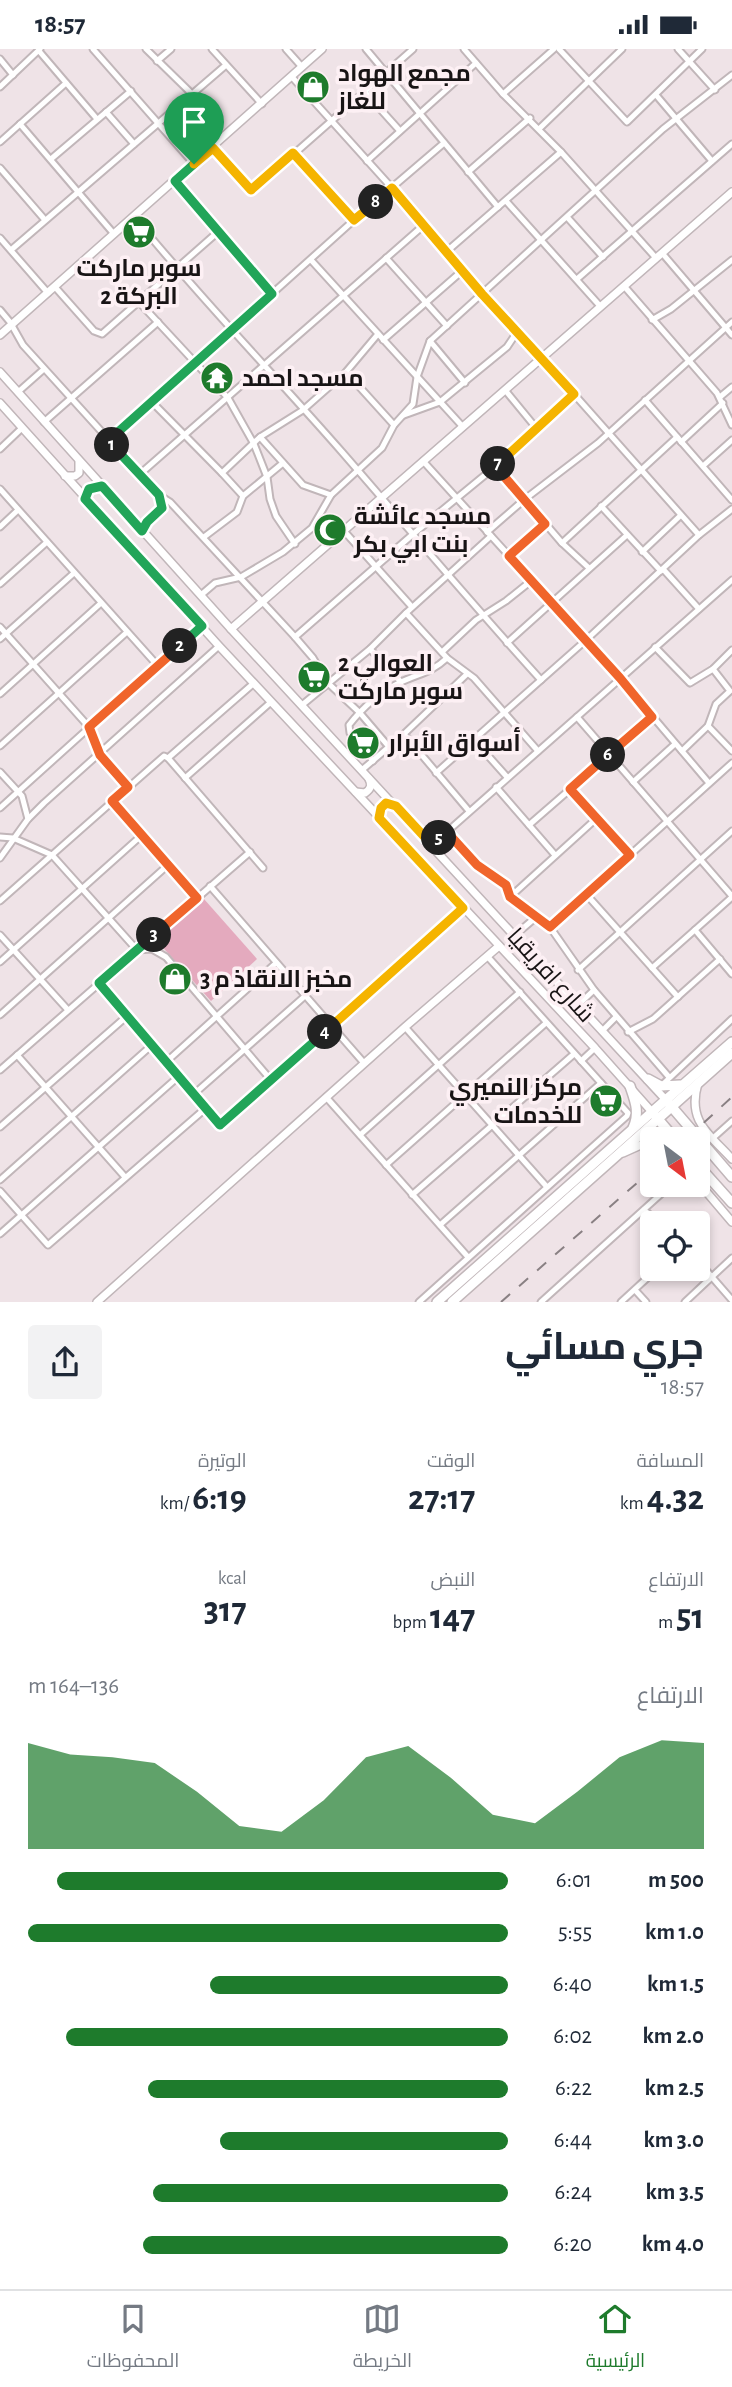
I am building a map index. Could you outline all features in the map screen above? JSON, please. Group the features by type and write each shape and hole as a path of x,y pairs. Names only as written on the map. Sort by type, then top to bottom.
{"main road":[{"path":"669,1103 685,1083 732,1042"},
{"path":"452,1302 620,1154 669,1103 698,1083 732,1053"},
{"path":"648,1079 661,1086 685,1083"},
{"path":"630,1086 637,1111 630,1132"},
{"name":"شارع افريقيا","path":"669,1103 732,1177"},
{"path":"437,1302 630,1132 655,1116"},
{"name":"شارع افريقيا","path":"655,1116 665,1127"},
{"path":"713,1154 721,1147"},
{"path":"710,1178 732,1203"}],"street":[{"path":"93,49 194,164"},
{"path":"100,56 107,49"},
{"path":"146,49 191,93"},
{"path":"157,61 171,49"},
{"path":"212,49 262,104"},
{"path":"286,49 302,67"},
{"path":"0,335 322,49"},
{"path":"366,49 498,207"},
{"path":"213,148 251,190 414,49"},
{"path":"465,49 503,94 540,128 633,230 695,290 732,335"},
{"path":"540,49 546,56"},
{"path":"503,94 556,49 627,122 702,49"},
{"path":"540,128 622,49"},
{"path":"678,49 715,90"},
{"path":"0,87 39,50 97,120"},
{"path":"0,59 13,75"},
{"path":"367,161 476,63"},
{"path":"10,250 226,65"},
{"path":"201,595 218,581 240,577 295,544 312,528 331,495 382,448 394,425 413,404 417,377 430,341 676,119 732,75"},
{"path":"292,76 482,294 699,535"},
{"path":"0,142 66,83"},
{"path":"51,159 131,91"},
{"path":"365,92 400,131"},
{"path":"656,95 712,161"},
{"path":"106,112 134,144"},
{"path":"468,172 530,118"},
{"path":"20,124 114,234"},
{"path":"108,441 354,220 444,143"},
{"path":"577,279 732,144"},
{"path":"446,252 561,152"},
{"path":"293,153 354,220"},
{"path":"0,168 45,220"},
{"path":"175,181 272,294"},
{"path":"232,629 732,193"},
{"path":"506,201 600,306"},
{"path":"134,217 231,331 541,680"},
{"path":"567,217 603,257"},
{"path":"140,474 424,225"},
{"path":"0,239 97,334 106,331 219,231"},
{"path":"386,258 447,326"},
{"path":"311,260 463,426"},
{"path":"652,320 732,260"},
{"path":"383,340 462,271"},
{"path":"624,286 721,400 732,425"},
{"path":"139,302 228,398 254,444 267,477 276,516 295,544"},
{"path":"0,310 19,341 108,441 159,495 170,502 204,537 313,657 328,683 360,713 389,747"},
{"path":"44,422 158,322"},
{"path":"302,705 370,649 525,499 609,433 732,322"},
{"path":"404,415 440,402 507,347 517,331"},
{"path":"222,473 260,437 303,411 346,372 378,334"},
{"path":"430,341 465,383"},
{"path":"18,392 44,369"},
{"name":"شارع افريقيا","path":"0,372 142,531 669,1103"},
{"path":"346,372 394,425"},
{"path":"562,543 640,471 679,440 732,387"},
{"path":"505,390 537,429"},
{"path":"295,637 375,566 496,466 574,394"},
{"path":"645,400 732,500"},
{"path":"151,401 243,496"},
{"name":"شارع افريقيا","path":"0,403 219,646 595,1048 655,1116"},
{"path":"0,449 22,428"},
{"path":"260,437 303,485 331,495"},
{"path":"703,466 732,440"},
{"path":"64,476 79,473 79,461"},
{"path":"423,461 620,678 709,783"},
{"path":"204,537 237,512 243,496 283,463"},
{"path":"496,466 562,543 589,568"},
{"path":"85,499 89,489 102,486"},
{"path":"0,489 158,666"},
{"path":"142,531 147,522 162,508 159,495"},
{"path":"601,506 699,609"},
{"path":"436,773 585,642 699,535 732,509"},
{"path":"0,527 19,510"},
{"path":"642,552 681,515"},
{"path":"509,556 545,524"},
{"path":"344,531 412,607"},
{"path":"507,643 627,535"},
{"path":"0,584 47,542"},
{"path":"0,639 74,573"},
{"path":"432,845 732,580"},
{"path":"442,652 482,615 506,601 531,581"},
{"path":"0,694 101,603"},
{"path":"405,613 447,658 474,678 538,751"},
{"path":"0,808 202,626"},
{"path":"0,627 89,727 100,755 128,787"},
{"path":"0,747 127,632"},
{"path":"0,858 28,819 219,646"},
{"path":"655,647 690,683 713,669 732,650"},
{"path":"370,649 401,682"},
{"path":"373,761 348,729 374,699 401,682 432,671 447,658"},
{"path":"682,751 708,726 716,704 730,691 713,669"},
{"path":"355,792 365,793 369,790 371,787 365,773 373,761 467,674"},
{"path":"168,758 254,683"},
{"path":"185,778 271,702"},
{"path":"577,717 732,897 652,968"},
{"path":"529,825 652,717"},
{"path":"708,726 732,751"},
{"path":"404,734 469,811"},
{"path":"474,740 507,777"},
{"path":"633,782 675,744"},
{"path":"0,901 164,756 264,868"},
{"path":"550,927 732,763"},
{"path":"0,772 22,796 28,819"},
{"path":"496,787 555,855"},
{"path":"570,789 630,855"},
{"path":"112,801 197,898"},
{"path":"379,818 384,804 396,806"},
{"path":"510,897 597,818"},
{"path":"578,970 732,831"},
{"path":"447,832 477,865 506,885 510,897 550,927 578,970 669,1077"},
{"path":"0,962 142,835"},
{"path":"0,837 13,838 52,855 137,950"},
{"path":"0,1070 250,852"},
{"path":"0,1015 168,865"},
{"path":"210,886 364,1063"},
{"path":"586,894 678,997"},
{"path":"99,983 220,1125 463,908"},
{"path":"515,935 535,918"},
{"path":"695,930 732,974"},
{"path":"0,935 68,1010"},
{"path":"97,1302 499,946"},
{"path":"137,950 152,949 166,957 271,1080"},
{"path":"419,1302 627,1117 626,1110 487,956"},
{"path":"628,1032 649,1022 720,959"},
{"path":"166,1062 276,963"},
{"path":"578,1005 594,990"},
{"path":"360,1135 520,992"},
{"path":"194,1094 305,996"},
{"path":"0,1127 127,1016"},
{"path":"602,1031 616,1017"},
{"path":"661,1086 732,1019"},
{"path":"386,1165 546,1023"},
{"path":"405,1027 547,1187"},
{"path":"0,1180 152,1045"},
{"path":"582,1061 595,1048"},
{"path":"412,1195 574,1054"},
{"path":"17,1055 125,1177"},
{"path":"0,1234 178,1077"},
{"path":"439,1225 601,1083"},
{"path":"698,1083 694,1109 701,1124 732,1159"},
{"path":"326,1097 468,1257"},
{"path":"0,1191 48,1245 206,1108"},
{"path":"713,1138 732,1121"},
{"path":"620,1154 640,1145"},
{"path":"710,1196 732,1222"},
{"path":"541,1302 658,1197"},
{"path":"685,1302 732,1258"},
{"path":"712,1276 732,1300"},
{"path":"621,1302 644,1281"},
{"path":"635,1290 646,1302"}],"shaded area":[{"path":"204,899 257,959 211,1001 157,941"}],"railway":[{"path":"699,1127 732,1097"},
{"path":"501,1302 640,1180"}],"place":[{"name":"مجمع الهواد للغاز","path":"313,87"},
{"name":"سوبر ماركت البركة 2","path":"139,232"},
{"name":"مسجد احمد","path":"217,378"},
{"name":"مسجد عائشة بنت ابي بكر","path":"330,530"},
{"name":"العوالي 2 سوبر ماركت","path":"314,677"},
{"name":"أسواق الأبرار","path":"363,743"},
{"name":"مخبز الانقاذ م 3","path":"175,979"},
{"name":"مركز النميري للخدمات","path":"606,1101"}],"route":[{"path":"213,148 251,190 293,153 354,220 392,188 482,294 574,394 496,466 545,524 509,556 652,717 570,789 630,855 550,927 518,905 510,897 506,885 477,865 447,832 432,845 396,806 386,803 382,806 379,818 463,908 220,1125 99,983 197,898 112,801 128,787 100,755 89,727 202,626 85,499 86,492 92,487 102,486 142,531 147,522 162,508 159,495 108,441 272,294 175,181 194,164 213,148"}]}
